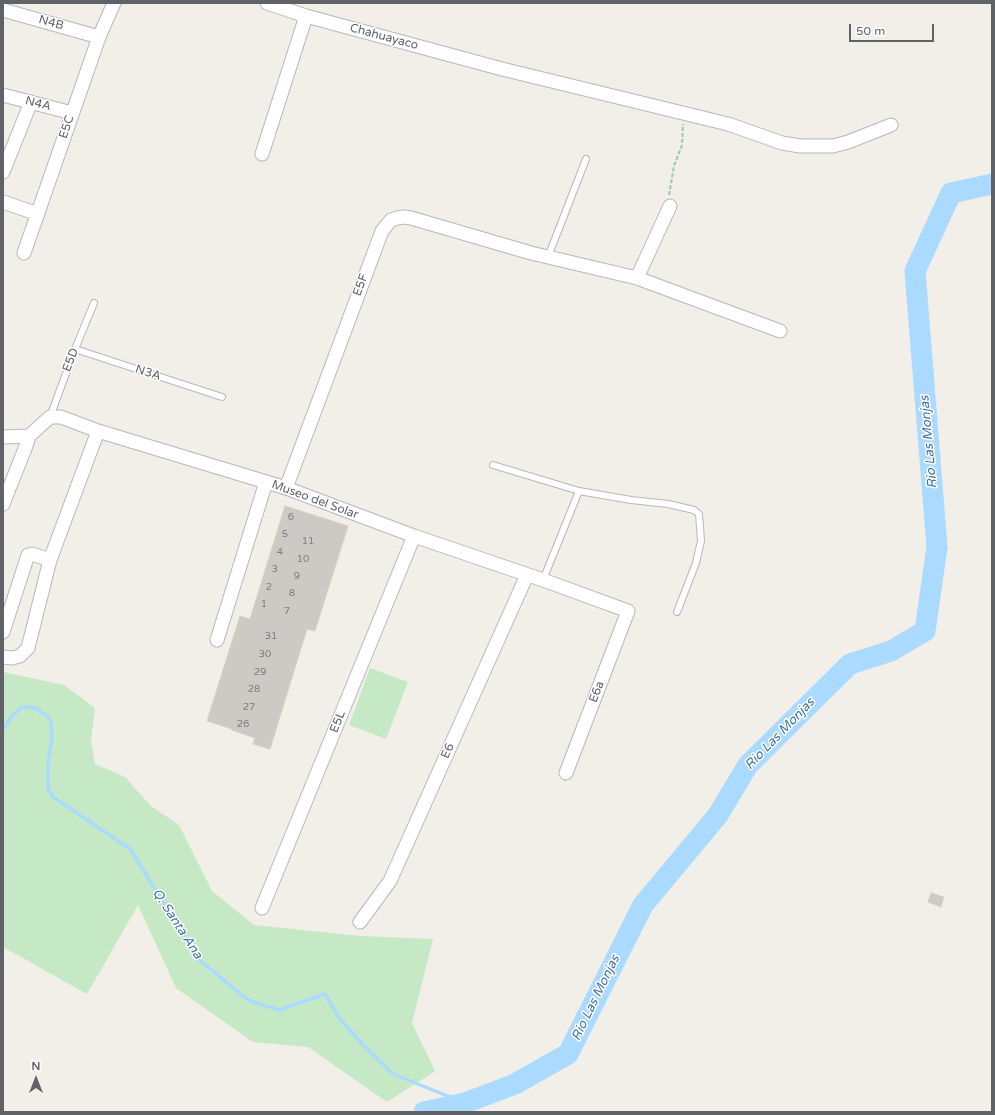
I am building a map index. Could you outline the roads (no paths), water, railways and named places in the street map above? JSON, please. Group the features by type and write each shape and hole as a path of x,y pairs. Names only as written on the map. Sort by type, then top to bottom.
{"street":[{"name":"E5C","path":"24,253 99,37 114,3"},
{"name":"Chahuayaco","path":"267,3 306,16 502,69 728,124 782,143 800,146 833,146 848,142 891,125"},
{"name":"N4B","path":"3,10 99,37"},
{"path":"262,154 306,16"},
{"name":"N4A","path":"3,95 72,113"},
{"path":"3,172 31,102"},
{"path":"3,202 38,214"},
{"path":"637,278 670,206"},
{"name":"E5F","path":"286,488 373,253 385,225 391,220 404,217 531,253 637,278 780,331"},
{"name":"Museo del Solar","path":"50,418 61,417 98,431 286,488 414,536 628,611"},
{"path":"3,504 29,436 50,418"},
{"path":"3,657 12,658 20,656 28,648 50,560 98,431"},
{"path":"3,437 29,436"},
{"path":"217,640 266,482"},
{"name":"E5L","path":"262,908 414,536"},
{"path":"3,632 28,555 32,554 50,560"},
{"name":"E6","path":"360,922 390,882 527,575"},
{"name":"E6a","path":"566,773 628,611"}],"lane":[{"path":"548,257 586,159"},
{"name":"E5D","path":"50,418 75,349 94,303"},
{"name":"N3A","path":"75,349 222,397"},
{"path":"493,465 579,491 630,500 668,504 694,510 699,514 700,541 696,563 677,612"},
{"path":"543,580 579,491"}],"waterway":[{"name":"Rio Las Monjas","path":"424,1112 465,1103 515,1084 568,1054 643,905 718,815 748,765 850,664 891,651 925,631 937,547 915,271 951,193 992,184"},
{"name":"Q. Santa Ana","path":"3,730 12,716 22,707 37,709 47,716 51,722 52,738 48,763 48,789 53,797 130,849 197,958 248,1000 279,1010 325,994 340,1019 363,1045 393,1074 465,1103"}]}
